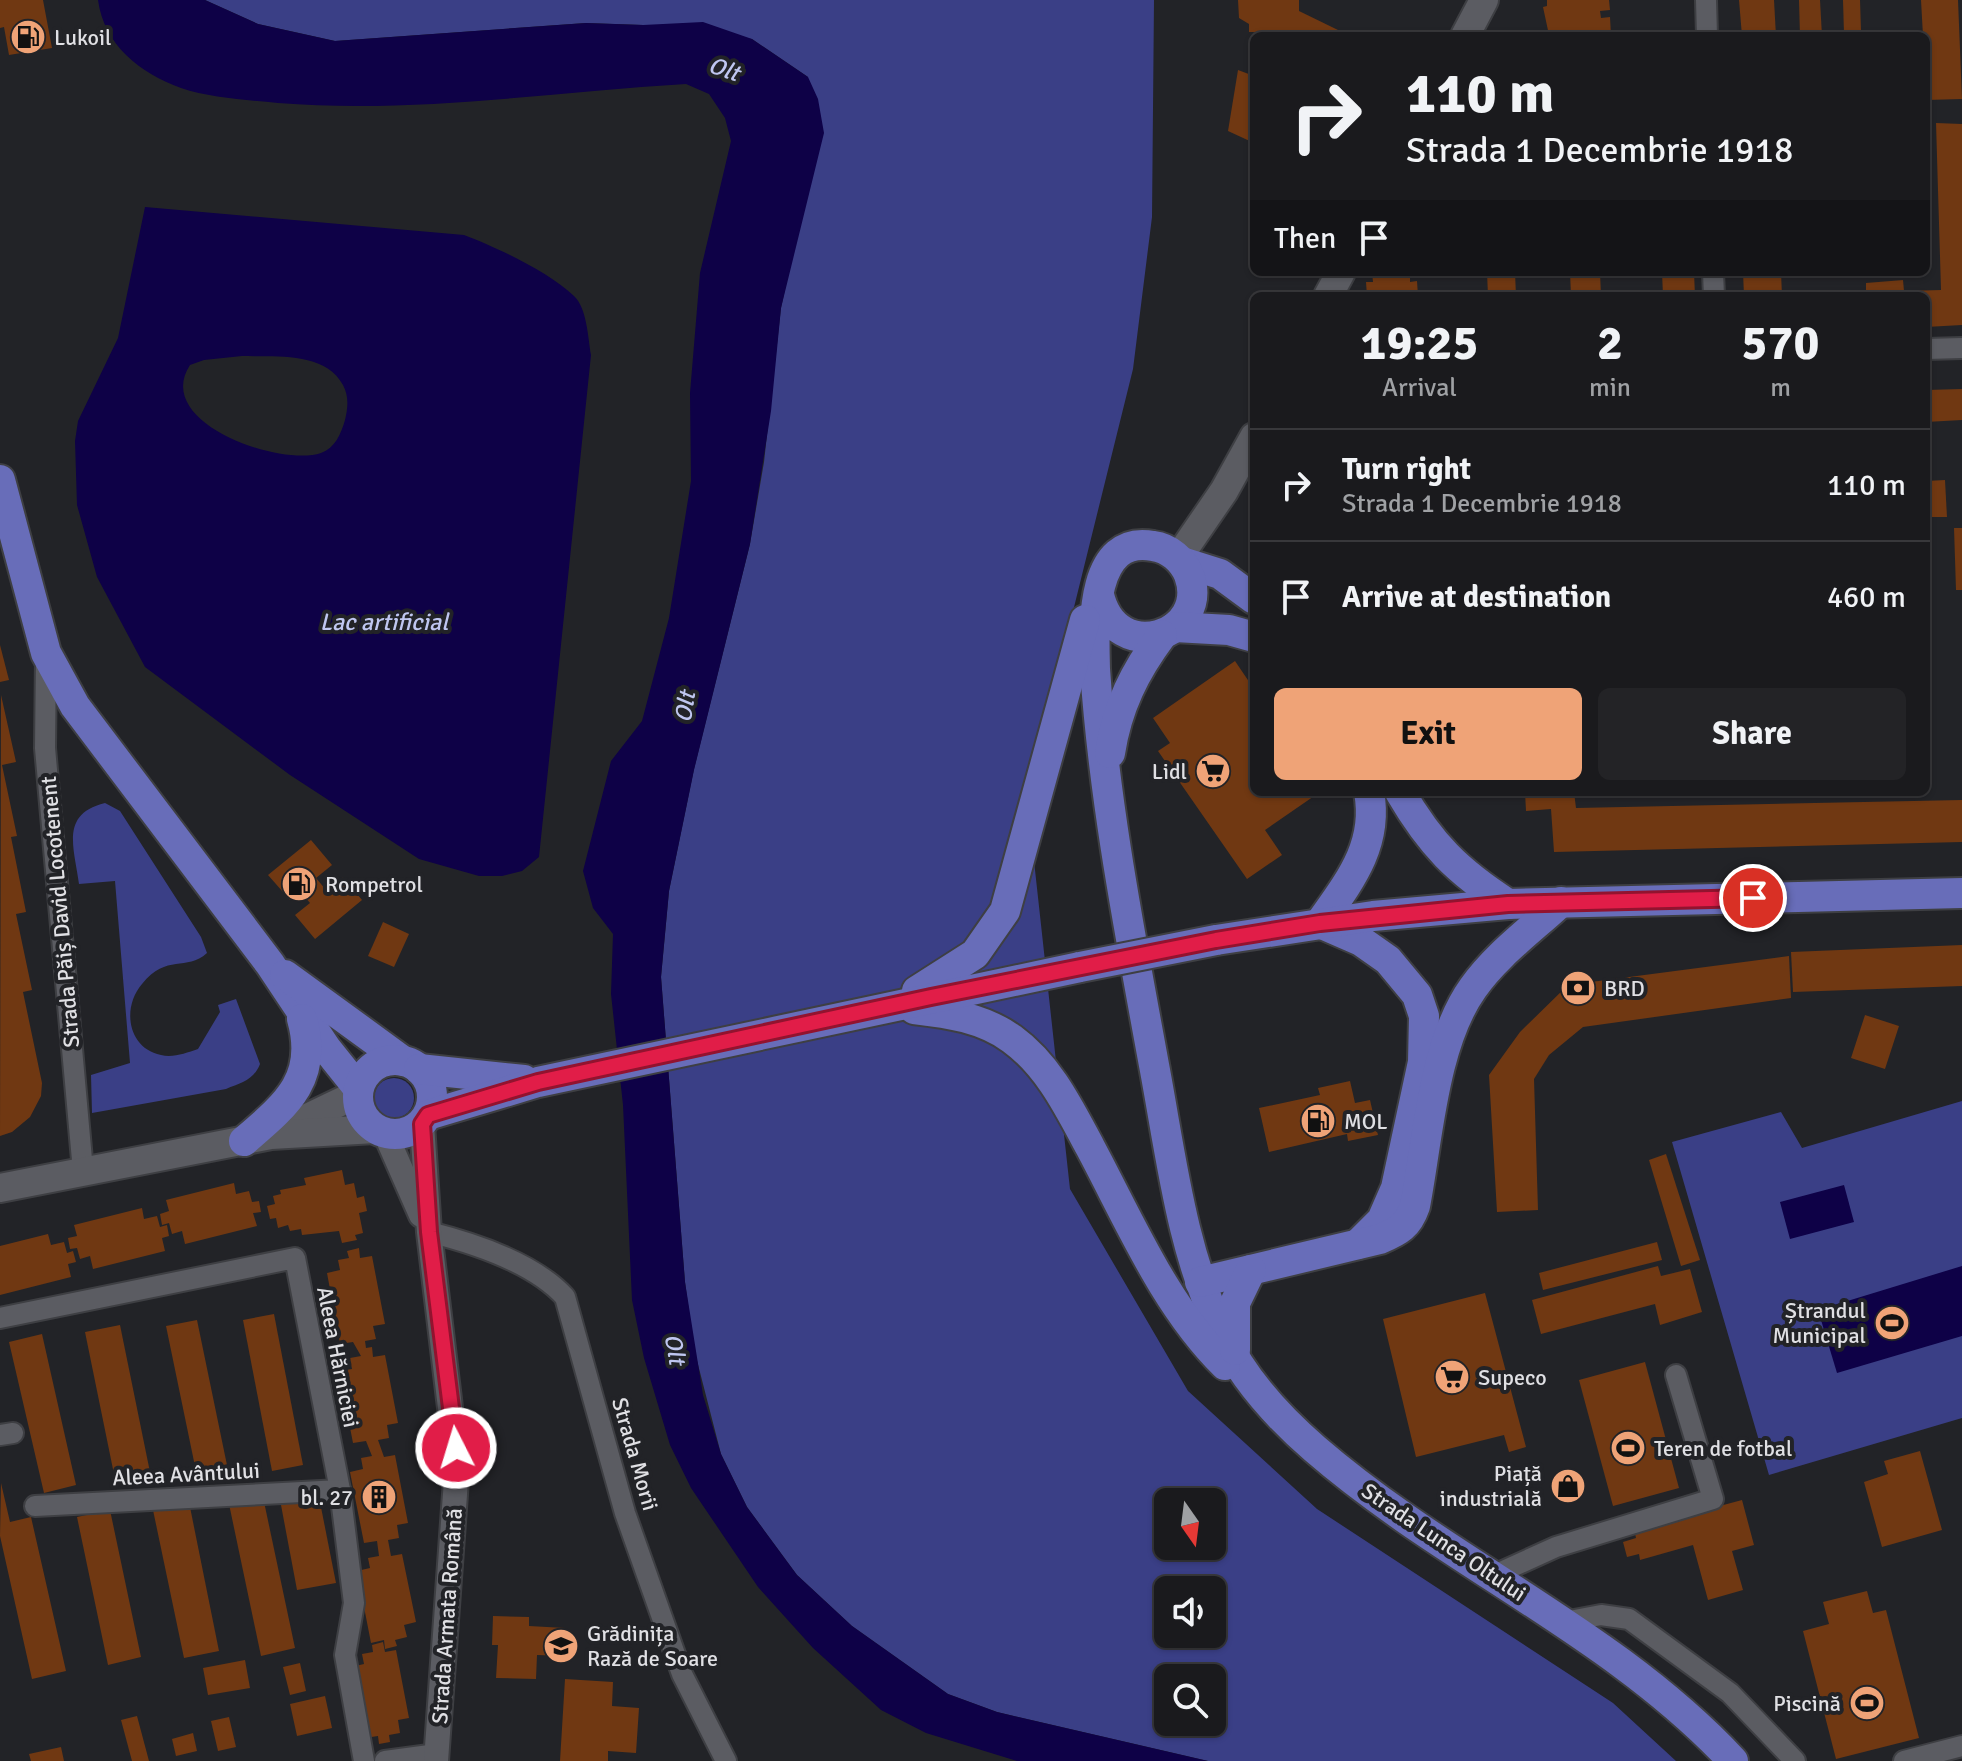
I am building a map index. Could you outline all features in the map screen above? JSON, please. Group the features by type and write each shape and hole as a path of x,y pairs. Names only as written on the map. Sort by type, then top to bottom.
{"main road":[{"path":"1467,32 1484,0"},
{"path":"1180,560 1250,444"},
{"name":"Strada Păiș David Locotenent","path":"0,480 46,653 75,706 270,964 358,1091"},
{"path":"889,1006 945,976 975,954 1005,911 1029,835 1078,642 1114,557 1139,545 1167,550 1180,560 1220,574 1250,596"},
{"path":"1109,782 1110,750 1124,695 1140,665 1190,603 1192,589 1180,560"},
{"path":"1099,588 1102,609 1120,631 1148,638 1168,631 1229,630 1250,636"},
{"path":"1099,588 1095,669 1109,782"},
{"name":"Strada Lunca Oltului","path":"1109,782 1129,929 1182,1215 1200,1282 1235,1360 1268,1404 1315,1449 1371,1493 1490,1577 1564,1622 1651,1683 1733,1761"},
{"path":"1320,923 1364,856 1372,826 1369,796"},
{"path":"1403,796 1439,852 1468,878 1508,904"},
{"path":"0,1188 257,1138 380,1131 405,1134 425,1119 538,1082 1080,967 1320,923 1508,904 1962,893"},
{"path":"1200,1282 1357,1245 1400,1231 1410,1220 1415,1206 1446,1050 1459,1011 1487,970 1561,902"},
{"path":"1320,923 1361,941 1388,960 1417,995 1424,1016 1423,1062 1393,1197 1382,1220 1357,1245"},
{"name":"Strada Păiș David Locotenent","path":"270,964 411,1065"},
{"path":"889,1006 952,1013 983,1022 1031,1054 1064,1100 1182,1313 1216,1356 1268,1404"},
{"path":"257,1138 298,1086 308,1060 307,1038 299,1009"},
{"path":"380,1131 361,1114 358,1091 363,1077 380,1063 538,1082"},
{"path":"411,1065 431,1090 425,1119"},
{"path":"257,1138 358,1091"},
{"path":"1235,1360 1235,1303 1251,1270"}],"street":[{"path":"1706,0 1707,32"},
{"path":"1930,349 1962,348"},
{"name":"Strada Păiș David Locotenent","path":"46,653 45,748 83,1171"},
{"name":"Strada Armata Română","path":"425,1119 429,1232 457,1466 437,1757"},
{"name":"Strada Armata Română","path":"380,1131 429,1232"},
{"name":"Strada Morii","path":"429,1232 487,1252 540,1276 565,1297 625,1513 682,1674 726,1761"},
{"name":"Aleea Hărniciei","path":"0,1318 295,1258 340,1490 354,1603 345,1655 364,1761"},
{"path":"1490,1577 1556,1547 1713,1499 1676,1375"},
{"name":"Aleea Avântului","path":"35,1506 340,1490"},
{"path":"1564,1622 1601,1615 1629,1619 1730,1693 1795,1761"},
{"path":"1904,1761 1948,1753"},
{"path":"385,1761 437,1757"}],"shaded area":[{"path":"205,0 1154,0 1152,217 1133,369 1027,797 1070,1189 1188,1391 1317,1509 1613,1703 1676,1761 1208,1761 997,1712 948,1694 852,1626 797,1575 747,1507 721,1454 694,1349 685,1282 661,977 669,891 694,769 750,544 764,462 781,308 790,266 808,77 752,39 643,25 586,23 335,41 258,24"},
{"path":"105,803 120,811 201,937 207,953 192,962 160,969 142,984 130,1015 135,1036 150,1051 161,1055 198,1049 220,1012 218,1005 236,999 260,1064 254,1074 242,1083 226,1089 92,1113 91,1075 130,1063 115,881 79,884 73,845 73,834 81,815"},
{"path":"394,1078 408,1084 414,1098 408,1112 394,1118 380,1112 374,1098 380,1084"},
{"path":"1962,1101 1962,1418 1769,1475 1672,1142 1781,1112 1802,1148"}],"water":[{"name":"Olt","path":"98,0 205,0 258,24 335,41 586,23 643,25 703,22 752,39 808,77 818,99 824,133 781,308 771,411 750,544 694,770 669,891 661,977 685,1282 703,1395 721,1454 747,1507 797,1575 852,1626 948,1694 997,1712 1208,1761 1017,1761 926,1733 881,1710 813,1648 758,1587 691,1488 670,1445 644,1358 632,1300 623,1105 611,994 613,934 593,908 583,871 611,761 642,721 669,618 691,481 690,393 700,273 731,141 725,118 709,94 686,84 380,106 278,103 204,94 166,82 126,55 108,31"},
{"name":"Lac artificial","path":"145,207 464,235 537,269 578,301 591,355 539,857 522,871 502,876 479,876 419,859 290,775 145,667 97,577 77,505 75,441 78,421 118,338","holes":["242,356 298,358 324,366 335,374 345,389 347,407 342,430 330,448 302,456 278,453 252,447 204,422 189,405 183,386 190,365 204,360"]},
{"path":"1844,1185 1854,1222 1790,1239 1780,1202"},
{"name":"Ștrandul Municipal","path":"1962,1266 1962,1336 1837,1373 1818,1310"}],"building":[{"name":"Lukoil","path":"0,0 43,0 52,48 9,55 4,27 0,28"},
{"path":"1238,0 1299,0 1299,11 1338,30 1249,32 1249,24 1239,18"},
{"path":"1547,0 1609,0 1610,10 1600,11 1601,18 1610,17 1611,32 1548,32 1543,7 1547,6"},
{"path":"1739,0 1774,0 1776,32 1742,32"},
{"path":"1799,0 1820,0 1822,32 1800,32"},
{"path":"1843,0 1860,0 1861,32 1844,32"},
{"path":"1921,0 1958,0 1962,99 1930,100 1930,32 1923,32"},
{"path":"1238,70 1250,74 1250,141 1228,131"},
{"path":"1936,123 1962,124 1962,325 1930,327 1930,292 1866,292 1866,283 1903,280 1904,291 1941,290"},
{"path":"1372,276 1410,276 1410,282 1417,281 1418,292 1367,292 1366,282 1373,282"},
{"path":"1487,276 1515,276 1516,292 1488,292"},
{"path":"1570,276 1600,276 1601,292 1571,292"},
{"path":"1662,276 1694,276 1695,292 1663,292"},
{"path":"1743,276 1781,276 1782,292 1744,292"},
{"path":"1962,389 1962,420 1930,422 1930,390"},
{"path":"1945,480 1947,517 1930,517 1930,481"},
{"path":"1954,528 1962,528 1962,590 1956,590"},
{"path":"0,645 9,680 0,682"},
{"name":"Lidl","path":"1235,661 1250,683 1250,796 1314,796 1265,830 1282,855 1247,879 1158,751 1170,743 1153,718"},
{"path":"1,695 16,762 2,765 17,836 11,837 26,912 16,914 32,990 23,992 42,1083 41,1096 30,1117 12,1132 0,1136"},
{"path":"1525,796 1574,796 1576,808 1962,800 1962,842 1554,852 1551,809 1526,811"},
{"name":"Rompetrol","path":"311,840 332,865 316,878 326,890 343,877 362,900 315,939 295,915 310,903 300,891 290,900 268,875"},
{"path":"383,922 409,934 394,967 368,956"},
{"path":"1962,945 1962,986 1793,992 1791,952"},
{"path":"1789,956 1791,998 1583,1027 1549,1055 1534,1079 1538,1210 1497,1212 1489,1075 1520,1032 1568,985"},
{"path":"1865,1015 1899,1026 1885,1069 1851,1058"},
{"name":"MOL","path":"1350,1081 1355,1103 1370,1100 1378,1135 1348,1141 1347,1134 1269,1152 1259,1108 1320,1095 1318,1088"},
{"path":"1666,1154 1700,1260 1681,1266 1649,1160"},
{"path":"342,1170 345,1185 354,1183 357,1198 364,1196 367,1211 359,1213 363,1233 355,1235 357,1240 342,1243 339,1231 302,1235 301,1229 290,1231 288,1225 278,1228 276,1218 270,1219 267,1206 275,1204 273,1196 281,1194 280,1190 306,1185 304,1178"},
{"path":"234,1183 236,1194 249,1191 252,1202 259,1201 261,1212 253,1213 257,1226 185,1244 182,1231 172,1234 169,1223 162,1225 160,1214 169,1211 166,1200"},
{"path":"142,1208 144,1219 157,1216 160,1227 167,1225 169,1236 162,1238 165,1251 93,1269 90,1256 80,1259 77,1248 70,1249 68,1238 77,1236 74,1225"},
{"path":"48,1234 51,1245 64,1242 67,1253 73,1251 76,1262 68,1264 71,1277 0,1295 0,1246"},
{"path":"1657,1242 1662,1260 1543,1290 1539,1273"},
{"path":"359,1248 360,1258 372,1256 385,1324 373,1326 376,1339 365,1341 366,1348 372,1347 373,1357 385,1355 398,1423 387,1425 389,1438 378,1440 384,1457 395,1455 408,1523 397,1525 399,1538 388,1540 391,1556 402,1554 416,1622 404,1625 407,1637 395,1640 397,1646 385,1649 384,1640 371,1643 357,1571 370,1568 368,1558 379,1556 377,1541 364,1543 350,1472 363,1469 361,1458 372,1456 366,1441 353,1443 339,1371 352,1369 350,1358 361,1356 353,1342 340,1344 327,1273 340,1270 338,1260 349,1258 347,1251"},
{"path":"1658,1266 1661,1276 1690,1269 1702,1312 1660,1325 1655,1304 1541,1334 1532,1300"},
{"name":"Supeco","path":"1485,1293 1526,1447 1509,1452 1504,1435 1416,1457 1383,1319"},
{"path":"274,1314 303,1465 272,1471 243,1320"},
{"path":"197,1320 228,1470 197,1476 166,1326"},
{"path":"120,1325 151,1477 116,1484 85,1332"},
{"path":"42,1334 76,1485 44,1493 9,1342"},
{"name":"Teren de fotbal","path":"1645,1362 1679,1488 1613,1506 1579,1380"},
{"path":"1920,1451 1942,1530 1882,1547 1864,1482 1888,1474 1884,1461"},
{"path":"1,1483 10,1522 31,1517 66,1671 32,1679 0,1536"},
{"path":"263,1497 295,1648 261,1656 229,1504"},
{"path":"319,1497 336,1583 297,1590 281,1505"},
{"path":"1742,1500 1754,1545 1732,1551 1743,1590 1708,1600 1693,1545 1640,1560 1639,1554 1627,1557 1623,1542 1636,1538 1634,1529"},
{"path":"189,1502 219,1651 184,1658 153,1510"},
{"path":"110,1510 141,1657 108,1665 77,1517"},
{"path":"1867,1591 1873,1613 1886,1610 1919,1738 1836,1759 1803,1631 1829,1624 1823,1602"},
{"path":"493,1616 529,1617 529,1626 565,1628 564,1656 537,1655 536,1679 496,1678 498,1645 492,1645"},
{"path":"383,1642 385,1652 396,1650 409,1718 398,1720 400,1733 389,1735 390,1742 379,1744 378,1736 365,1738 351,1667 364,1664 362,1654 373,1652 372,1645"},
{"path":"245,1660 250,1688 208,1695 203,1668"},
{"path":"300,1663 306,1691 290,1695 283,1667"},
{"path":"565,1679 613,1682 612,1706 639,1708 636,1753 608,1751 608,1761 560,1761"},
{"path":"325,1696 332,1728 297,1736 290,1704"},
{"path":"137,1716 149,1761 132,1761 121,1720"},
{"path":"229,1717 236,1747 218,1751 211,1721"},
{"path":"193,1733 197,1751 176,1756 172,1739"},
{"path":"61,1747 64,1761 31,1761 29,1754"}],"place":[{"name":"Lukoil","path":"28,37"},
{"name":"Lidl","path":"1213,771"},
{"name":"Rompetrol","path":"299,884"},
{"name":"BRD","path":"1578,988"},
{"name":"MOL","path":"1318,1121"},
{"name":"Ștrandul Municipal","path":"1892,1323"},
{"name":"Supeco","path":"1452,1377"},
{"name":"Teren de fotbal","path":"1628,1448"},
{"name":"Piață industrială","path":"1568,1486"},
{"name":"bl. 27","path":"379,1497"},
{"name":"Grădinița Rază de Soare","path":"561,1646"},
{"name":"Piscină","path":"1867,1703"}],"route":[{"path":"456,1448 429,1232 422,1124 428,1115 538,1082 931,997 1216,940 1320,923 1443,909 1508,904 1753,898"}]}
